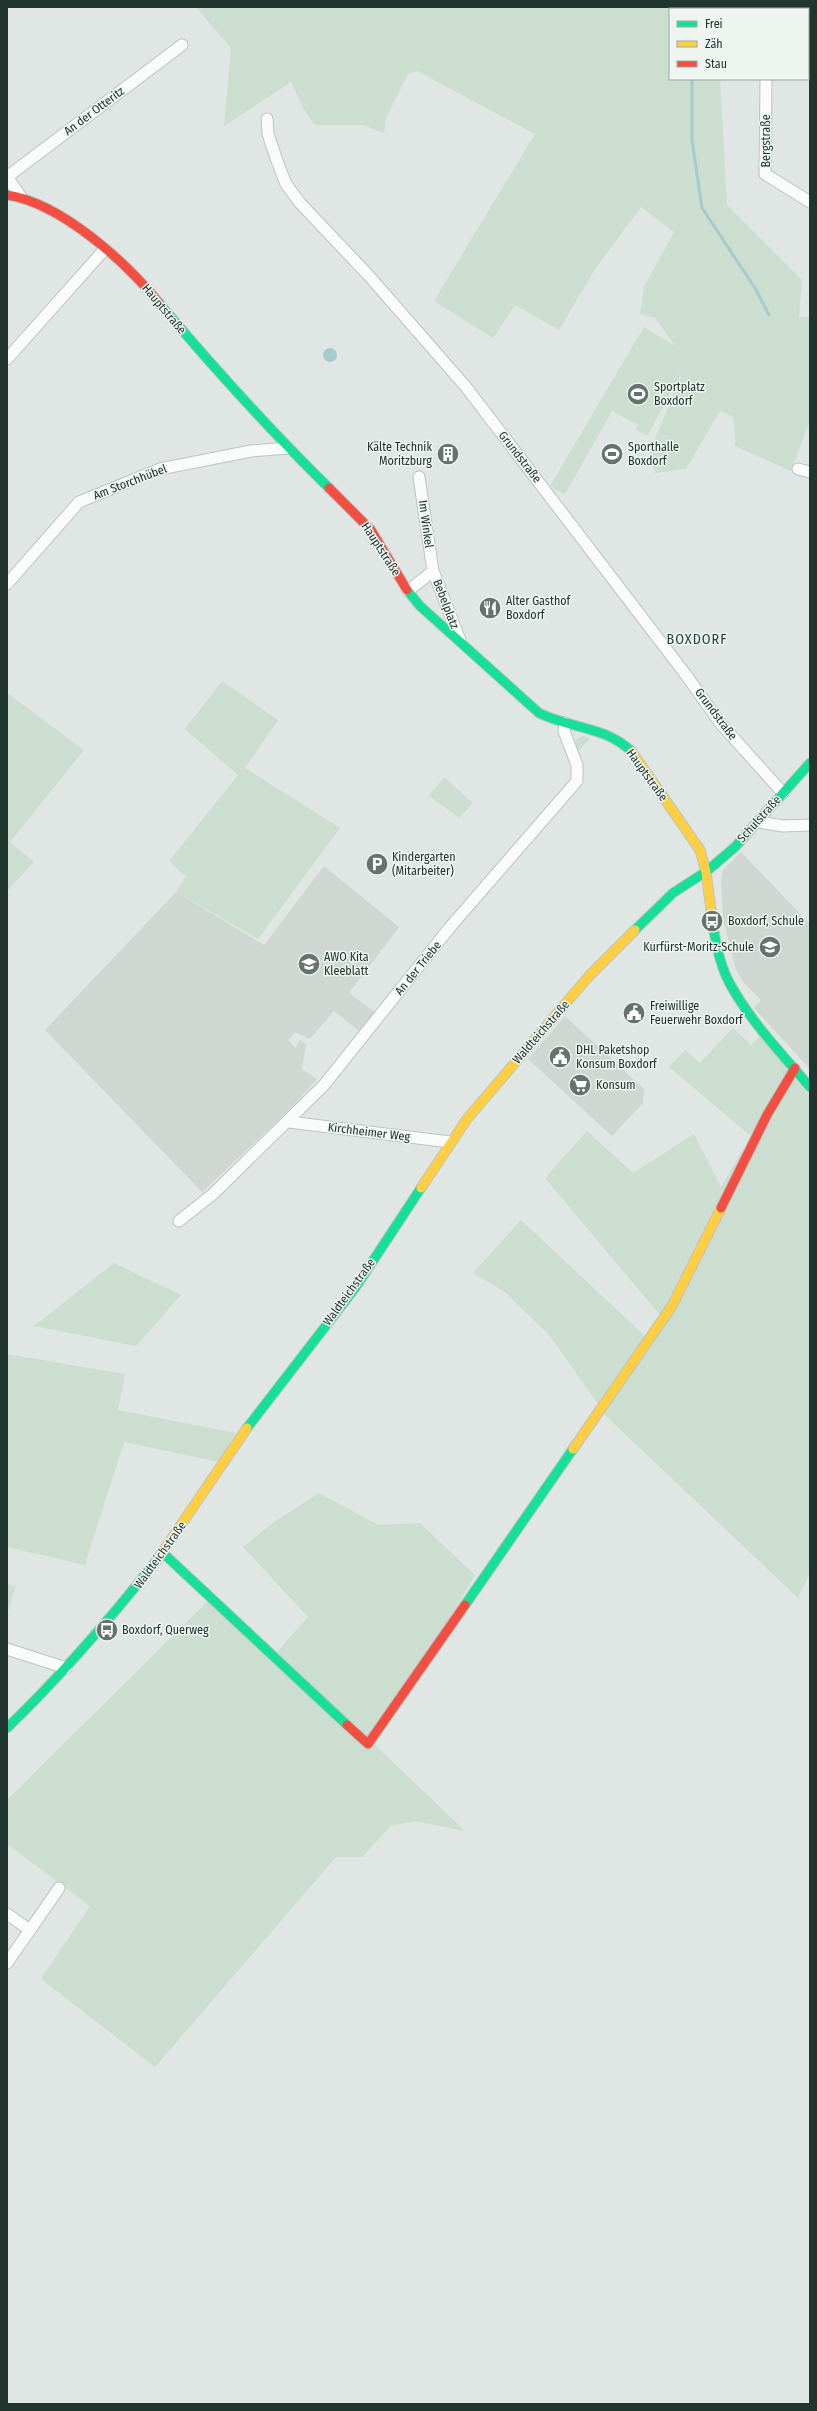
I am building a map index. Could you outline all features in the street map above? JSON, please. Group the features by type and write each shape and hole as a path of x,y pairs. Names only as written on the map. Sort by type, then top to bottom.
{"street":[{"name":"An der Otteritz","path":"7,177 182,45"},
{"name":"Bergstraße","path":"766,80 765,174 810,202"},
{"name":"Grundstraße","path":"267,119 268,134 286,184 300,203 370,277 466,387 686,675 721,724 783,793"},
{"path":"7,177 21,197"},
{"name":"Hauptstraße","path":"7,194 21,197 67,220 138,277 196,346 288,448 371,530 408,591 420,606 462,645 539,713 565,723 604,733 621,741 632,752 700,850 706,872 715,941 729,982 758,1025 810,1087"},
{"path":"7,358 105,249"},
{"name":"Am Storchhübel","path":"7,584 79,502 160,468 251,451 288,448"},
{"path":"798,469 810,472"},
{"name":"Im Winkel","path":"420,477 433,571"},
{"name":"Bebelplatz","path":"408,591 433,571 462,645"},
{"name":"An der Triebe","path":"179,1221 213,1194 291,1120 324,1085 451,926 577,781 577,765 564,731 565,723"},
{"name":"Schulstraße","path":"706,872 758,822 810,763"},
{"path":"758,822 783,826 810,824"},
{"name":"Waldteichstraße","path":"7,1728 66,1668 133,1592 163,1553 250,1423 355,1288 450,1142 467,1119 589,976 673,893 687,882 706,872"},
{"path":"163,1553 368,1744 672,1306 766,1115 795,1068"},
{"name":"Kirchheimer Weg","path":"291,1120 450,1142"},
{"path":"7,1649 66,1668"},
{"path":"7,1963 59,1888"},
{"path":"7,1914 30,1930"}],"shaded area":[{"name":"Kurfürst-Moritz-Schule","path":"741,852 810,924 810,1069 754,1008 761,1000 744,983 736,970 723,919 721,880 723,870"},
{"path":"324,866 399,927 349,993 376,1013 359,1031 334,1011 310,1039 295,1032 288,1040 295,1048 300,1040 306,1044 302,1069 317,1079 287,1112 202,1192 45,1030 176,892 264,945"},
{"path":"565,1016 644,1089 643,1103 612,1136 528,1059"}],"green space":[{"path":"196,7 684,7 669,8 669,80 720,80 727,205 802,280 799,317 810,317 810,421 791,471 735,446 734,417 720,411 686,469 655,473 649,454 681,376 679,368 680,376 647,436 636,429 638,425 612,411 565,494 550,486 644,327 675,346 655,318 640,314 644,287 674,232 641,207 595,269 559,330 515,305 493,338 434,301 535,134 417,71 408,74 386,118 384,133 363,125 315,125 303,108 291,82 224,126 231,48"},
{"path":"776,7 810,7 810,46 809,8"},
{"path":"222,681 278,720 245,768 340,828 258,939 176,892 186,877 169,861 238,775 185,729"},
{"path":"7,693 84,750 10,842 34,862 7,891"},
{"path":"583,736 590,738 578,752 574,745 575,740"},
{"path":"444,777 473,803 459,818 429,796"},
{"path":"733,1028 751,1045 760,1036 810,1096 810,1572 798,1598 607,1417 550,1336 505,1292 473,1273 521,1220 646,1337 660,1315 545,1178 587,1131 633,1173 694,1134 721,1187 751,1136 669,1067 685,1050 700,1063"},
{"path":"114,1263 181,1295 136,1346 34,1326"},
{"path":"7,1354 125,1374 118,1410 236,1433 219,1462 124,1442 85,1565 7,1547"},
{"path":"319,1493 378,1525 420,1523 475,1575 375,1745 465,1831 415,1821 391,1826 362,1857 336,1857 155,2067 41,1979 90,1906 7,1844 7,1800 209,1600 277,1652 308,1617 243,1547 274,1522"},
{"path":"7,1584 16,1586 8,1611 7,1611"}],"water":[{"path":"330,348 335,350 337,355 335,360 330,362 325,360 323,355 325,350"}],"waterway":[{"path":"692,80 692,140 702,208 755,288 769,315"}],"traffic: fast":[{"path":"159,303 242,397 329,488"},
{"path":"407,590 420,606 539,713 563,722 600,732 611,737 632,752"},
{"path":"635,930 673,893 707,871 735,847 810,763"},
{"path":"711,910 715,938 722,967 730,984 757,1025 810,1087"},
{"path":"247,1428 355,1288 421,1188"},
{"path":"465,1605 573,1449"},
{"path":"163,1553 347,1725"},
{"path":"7,1728 85,1647 157,1560"}],"traffic: slow":[{"path":"632,752 700,850 706,872 711,910"},
{"path":"421,1188 467,1119 589,976 635,930"},
{"path":"573,1449 672,1306 721,1208"},
{"path":"157,1560 247,1428"}],"traffic: jam":[{"path":"7,195 28,200 49,209 70,222 111,253 129,270 159,303"},
{"path":"329,488 371,530 407,590"},
{"path":"721,1208 767,1115 795,1068"},
{"path":"347,1725 368,1744 465,1605"}],"place":[{"name":"Sportplatz Boxdorf","path":"638,394"},
{"name":"Kälte Technik Moritzburg","path":"448,454"},
{"name":"Sporthalle Boxdorf","path":"612,454"},
{"name":"Alter Gasthof Boxdorf","path":"490,608"},
{"name":"Kindergarten (Mitarbeiter)","path":"377,864"},
{"name":"Boxdorf, Schule","path":"712,921"},
{"name":"Kurfürst-Moritz-Schule","path":"770,947"},
{"name":"AWO Kita Kleeblatt","path":"309,964"},
{"name":"Freiwillige Feuerwehr Boxdorf","path":"634,1013"},
{"name":"DHL Paketshop Konsum Boxdorf","path":"560,1057"},
{"name":"Konsum","path":"580,1085"},
{"name":"Boxdorf, Querweg","path":"107,1630"}],"district":[{"name":"BOXDORF","path":"697,639"}]}
